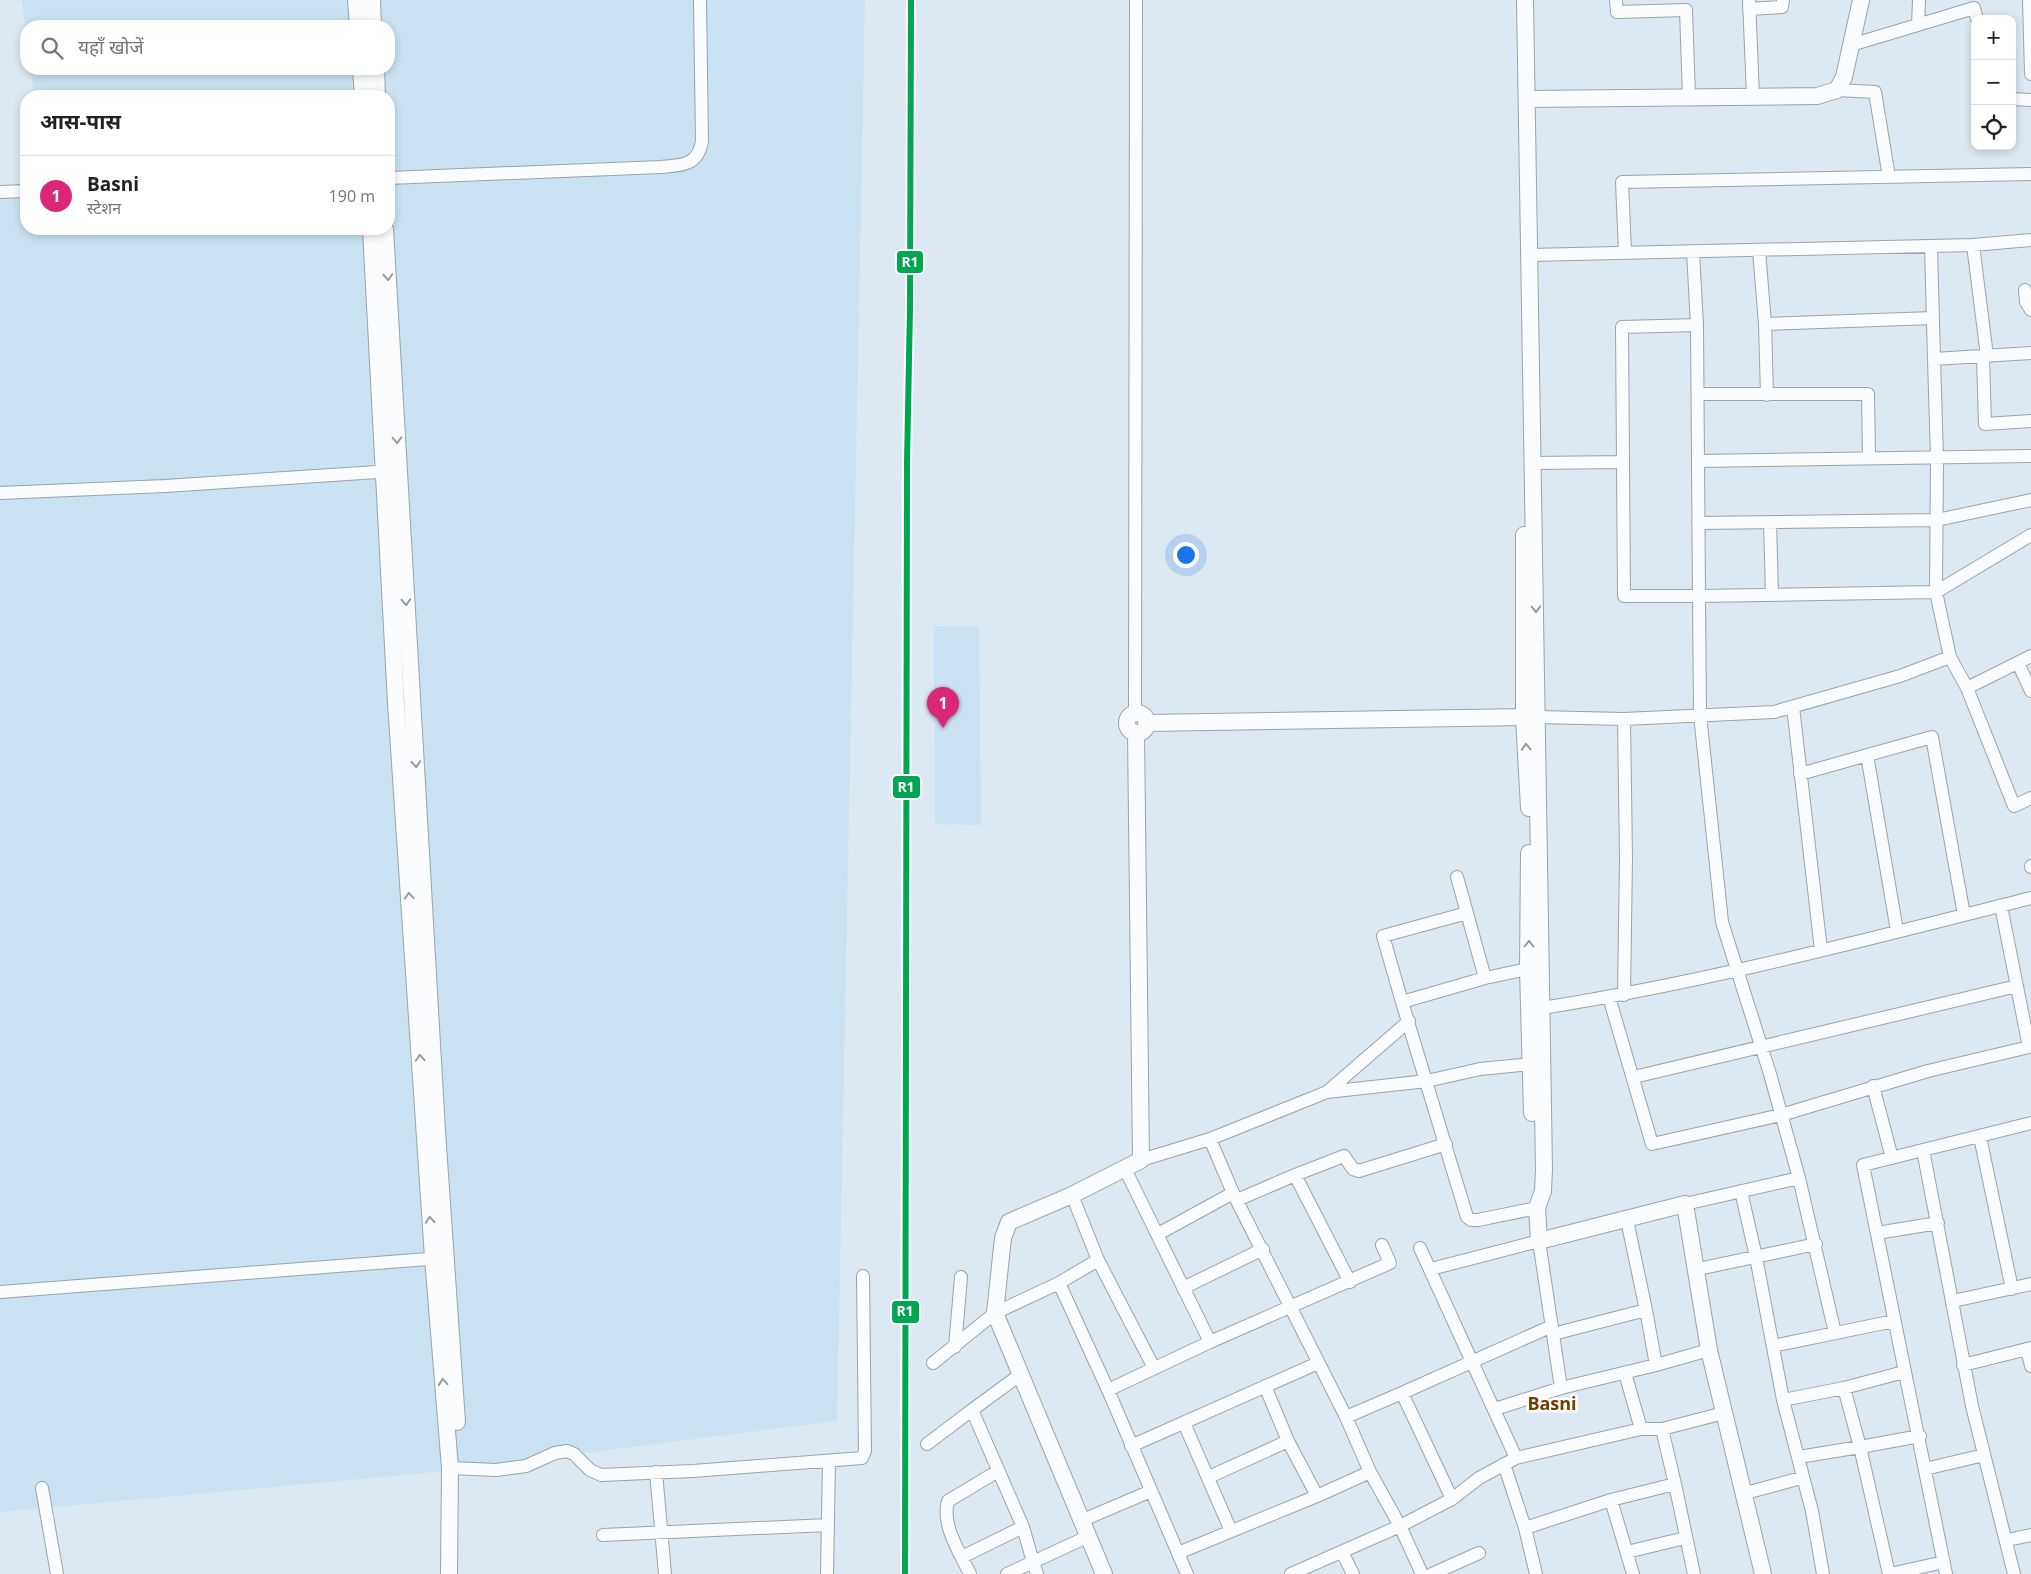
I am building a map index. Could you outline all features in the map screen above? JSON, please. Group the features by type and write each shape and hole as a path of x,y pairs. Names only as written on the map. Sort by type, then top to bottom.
{"street":[{"path":"356,0 358,20"},
{"path":"372,0 373,20"},
{"path":"395,178 680,165 693,160 700,153 702,141 700,0"},
{"path":"1136,0 1141,1160"},
{"path":"1515,0 1529,502 1531,717 1528,969 1533,1191 1537,1205 1539,1241 1561,1388"},
{"path":"1525,0 1534,463 1529,502"},
{"path":"1616,0 1617,12 1686,5 1689,97"},
{"path":"1753,96 1749,4 1782,6 1783,0"},
{"path":"1837,90 1844,77 1860,0"},
{"path":"1918,25 1919,0"},
{"path":"2029,0 2031,74"},
{"path":"1851,45 1975,9"},
{"path":"361,75 363,90"},
{"path":"376,75 378,90"},
{"path":"1527,99 1817,96 1837,90 1875,92 1889,177"},
{"path":"2016,99 2031,100"},
{"path":"1625,252 1622,182 2031,174"},
{"path":"0,192 20,191"},
{"path":"372,235 381,386 391,471"},
{"path":"385,235 391,471 438,1141 440,1258 455,1468 459,1574"},
{"path":"1530,255 1973,245 2031,240"},
{"path":"1973,245 1985,356 1985,424 2031,421"},
{"path":"1931,246 1937,459 1936,592 1950,657 1967,688 2014,806 2031,798"},
{"path":"1759,250 1765,324 1767,394"},
{"path":"1693,252 1697,325 1700,715 1722,922 1736,972 1762,1047 1800,1178 1835,1333"},
{"path":"2025,290 2026,302 2031,310"},
{"path":"1765,324 1933,318"},
{"path":"1697,325 1622,327 1624,596 1936,592 2031,535"},
{"path":"1934,359 2031,353"},
{"path":"1698,394 1868,394 1869,458"},
{"path":"1698,461 1869,458 1937,459 2031,456"},
{"path":"1534,463 1623,462"},
{"path":"0,493 165,486 391,471"},
{"path":"1698,523 1937,520 2031,500"},
{"path":"1770,522 1772,594"},
{"path":"1967,688 2031,656"},
{"path":"1139,723 1531,717 1624,719 1774,712 1900,676 1950,657"},
{"path":"2018,663 2031,691"},
{"path":"1792,707 1821,950"},
{"path":"1531,717 1542,1008 1544,1169 1543,1192 1537,1205"},
{"path":"1624,719 1626,858 1624,995"},
{"path":"1800,774 1932,736 1964,915"},
{"path":"1867,755 1897,932"},
{"path":"1458,877 1485,978"},
{"path":"1542,1008 1624,995 1736,972 2031,898"},
{"path":"1609,997 1634,1077 1652,1144 1781,1115 1873,1086 2030,1049 2001,906"},
{"path":"1467,913 1384,936 1467,1217 1471,1220 1537,1205"},
{"path":"1402,1002 1485,978 1528,969"},
{"path":"1634,1077 2017,986"},
{"path":"1327,1092 1409,1021"},
{"path":"1104,1574 995,1313 1004,1238 1009,1222 1072,1195 1141,1160 1210,1139 1327,1092 1427,1081 1480,1070 1531,1064"},
{"path":"1873,1086 1892,1158"},
{"path":"1844,1388 1860,1447 1889,1574 1945,1568 1920,1436 1904,1372 1864,1165 2031,1123"},
{"path":"1980,1137 2012,1289"},
{"path":"1210,1139 1235,1197 1346,1417 1370,1472 1400,1526 1422,1574"},
{"path":"1158,1234 1235,1197 1344,1156 1353,1169 1358,1171 1446,1144"},
{"path":"1924,1150 1953,1301 1963,1365 2014,1574"},
{"path":"1125,1169 1210,1342"},
{"path":"1295,1175 1350,1282"},
{"path":"1431,1270 1685,1204 1800,1178"},
{"path":"1741,1191 1774,1346 1783,1400 1812,1511 1824,1574"},
{"path":"1072,1195 1098,1260 1154,1368"},
{"path":"1685,1204 1698,1269 1709,1350 1742,1494 1763,1574"},
{"path":"1627,1220 1656,1365"},
{"path":"1877,1233 1938,1223"},
{"path":"1698,1269 1816,1244"},
{"path":"1108,1390 1210,1342 1390,1263 1382,1245"},
{"path":"1420,1248 1470,1361 1495,1409 1516,1458"},
{"path":"1183,1288 1263,1250"},
{"path":"0,1292 440,1258"},
{"path":"933,1363 995,1313 1059,1283 1098,1260"},
{"path":"455,1468 496,1470 526,1466 555,1453 567,1451 574,1454 590,1470 601,1475 828,1462 862,1458 865,1450 863,1276"},
{"path":"955,1347 960,1277"},
{"path":"1059,1283 1108,1390 1187,1574"},
{"path":"1953,1301 2031,1284"},
{"path":"1346,1417 1470,1361 1552,1330 1646,1310"},
{"path":"1774,1346 1894,1322"},
{"path":"1963,1365 2029,1348 2031,1366"},
{"path":"1495,1409 1561,1388 1709,1350"},
{"path":"1131,1446 1318,1363"},
{"path":"1625,1372 1641,1429"},
{"path":"1783,1400 1844,1388 1904,1372"},
{"path":"927,1444 1021,1374"},
{"path":"1265,1386 1288,1441 1317,1496"},
{"path":"1402,1393 1452,1499"},
{"path":"972,1410 1023,1526 1035,1568"},
{"path":"1290,1574 1400,1526 1452,1499 1472,1482 1516,1458 1641,1429 1662,1429 1724,1413"},
{"path":"1184,1423 1231,1531"},
{"path":"1662,1429 1694,1574"},
{"path":"1799,1457 1920,1436"},
{"path":"1209,1477 1288,1441"},
{"path":"1925,1469 1984,1455"},
{"path":"827,1574 828,1462"},
{"path":"1504,1464 1525,1528 1536,1574"},
{"path":"449,1574 455,1468"},
{"path":"970,1574 946,1520 948,1501 998,1471"},
{"path":"656,1472 665,1574"},
{"path":"1178,1553 1317,1496 1370,1472"},
{"path":"1742,1494 1802,1478"},
{"path":"1525,1528 1610,1500 1675,1484"},
{"path":"42,1488 57,1574"},
{"path":"1083,1520 1151,1491"},
{"path":"1610,1500 1633,1574"},
{"path":"603,1535 828,1525"},
{"path":"962,1557 1023,1526"},
{"path":"2007,1540 2031,1535"},
{"path":"1007,1574 1035,1568 1089,1536"},
{"path":"1627,1552 1685,1538"},
{"path":"1342,1552 1353,1574"},
{"path":"1432,1574 1480,1554"}],"shaded area":[{"path":"22,0 865,0 837,1421 425,1473 0,1512 0,185 20,184 20,235 395,235 395,90 33,90 32,75 395,75 395,20 24,20"},
{"path":"934,626 979,627 981,825 935,824"}],"transit line":[{"name":"R1","path":"905,1574 907,462 910,308 911,0"}],"place":[{"name":"Basni","path":"943,728"}],"district":[{"name":"Basni","path":"1552,1404"}]}
